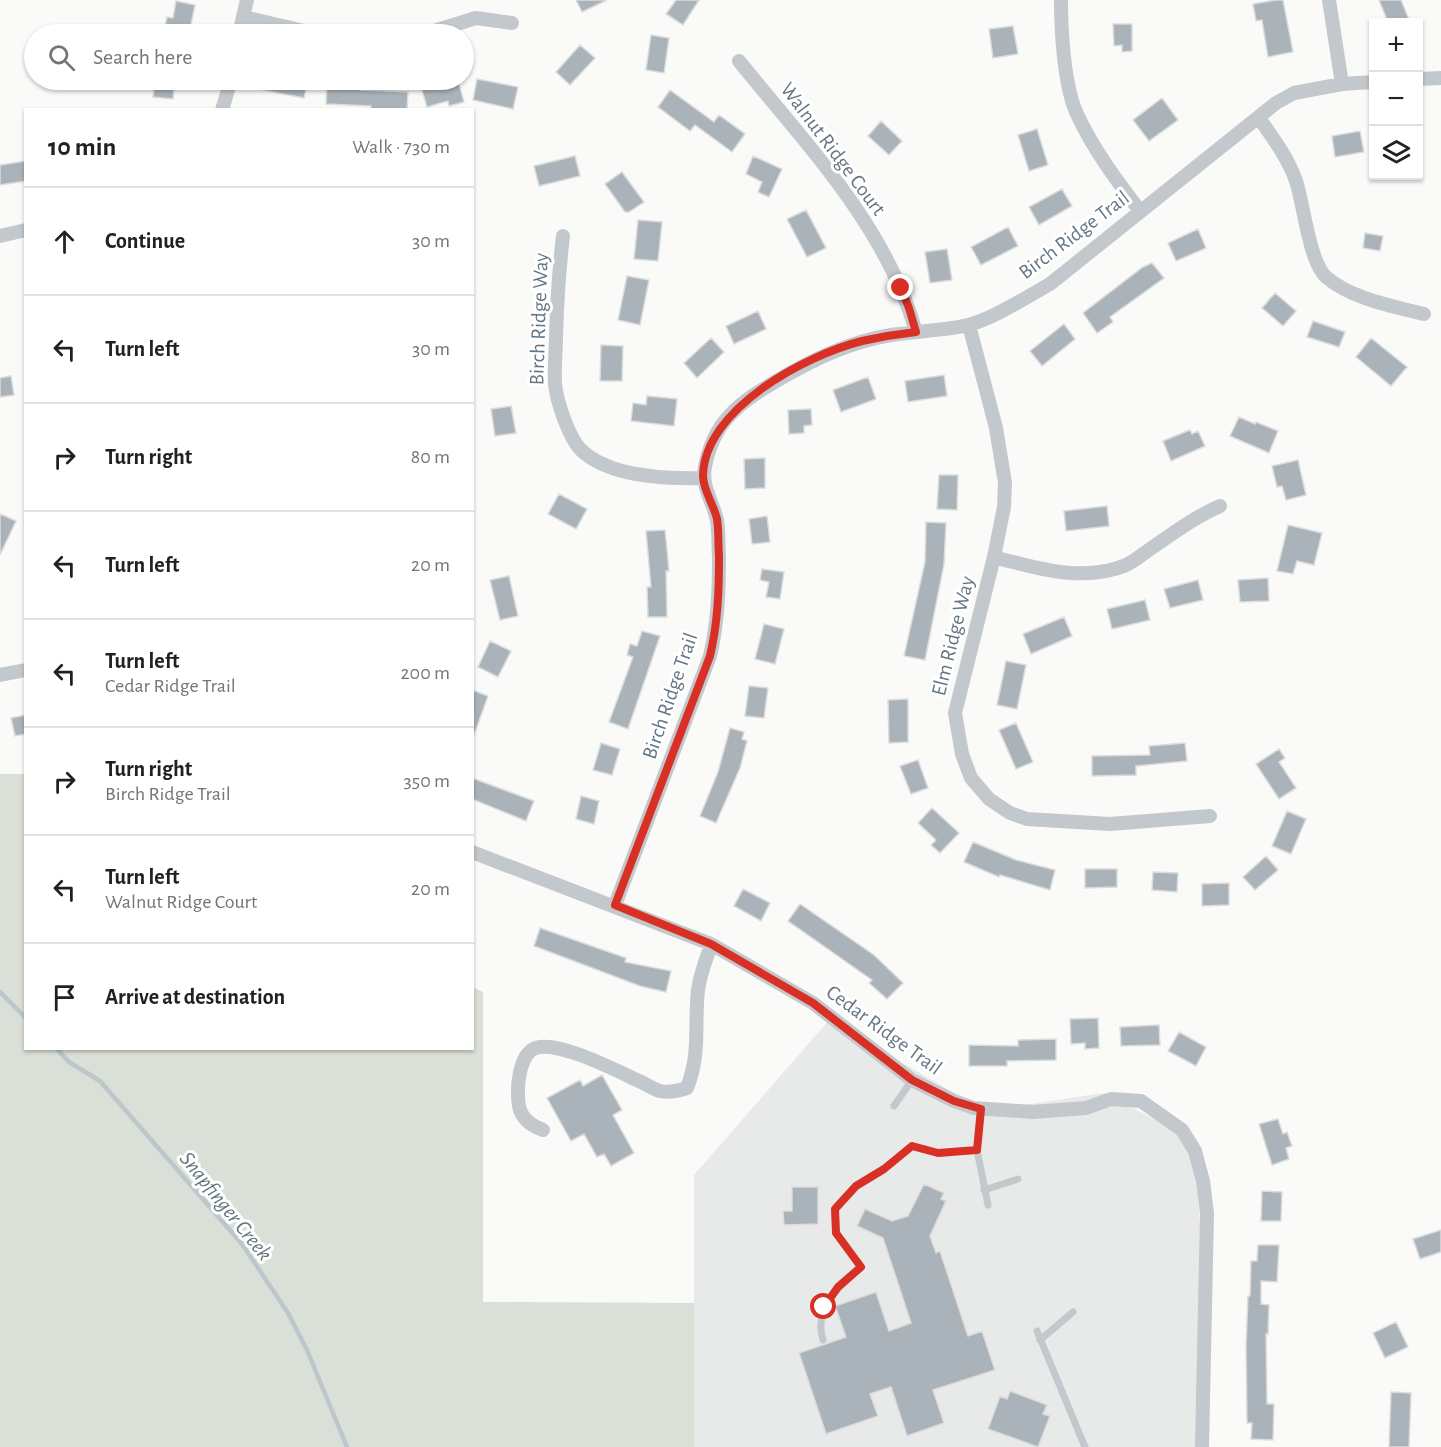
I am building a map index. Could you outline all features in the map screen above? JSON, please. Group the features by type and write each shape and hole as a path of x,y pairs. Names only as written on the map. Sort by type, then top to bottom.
{"street":[{"path":"242,24 247,0"},
{"path":"1060,0 1064,61 1076,113 1112,175 1140,211"},
{"path":"1329,0 1342,84"},
{"path":"243,17 273,24"},
{"path":"456,24 476,18 512,22"},
{"name":"Walnut Ridge Court","path":"739,61 842,189 876,242 901,288 916,332"},
{"path":"1423,79 1441,78"},
{"name":"Birch Ridge Trail","path":"615,905 710,656 717,623 719,591 717,520 703,478 719,428 730,415 752,395 830,352 892,335 969,325 1050,284 1276,103 1294,93 1342,84 1369,82"},
{"path":"223,108 228,90"},
{"path":"1259,118 1282,151 1296,180 1316,263 1324,275 1345,290 1424,314"},
{"path":"0,236 24,230"},
{"name":"Birch Ridge Way","path":"563,236 558,277 555,385 563,416 579,448 607,467 644,475 703,478"},
{"name":"Elm Ridge Way","path":"969,325 996,428 1005,483 1004,507 994,557 955,713 962,754 971,778 989,799 1010,813 1027,819 1110,824 1210,816"},
{"path":"994,557 1027,566 1076,574 1102,572 1127,565 1202,514 1220,506"},
{"path":"0,675 24,670"},
{"name":"Cedar Ridge Trail","path":"474,853 615,905 711,944 813,1003 912,1080 954,1101 981,1109 1033,1112 1086,1108 1111,1099 1141,1101 1182,1130 1195,1151 1203,1181 1207,1213 1202,1447"},
{"path":"543,1130 530,1125 520,1110 520,1068 527,1054 538,1046 555,1047 578,1054 660,1091 677,1091 687,1088 693,1073 698,1035 698,989 711,944"}],"lane":[{"path":"894,1106 912,1080"},
{"path":"981,1109 977,1150 988,1204"},
{"path":"823,1340 819,1327 824,1307 838,1287 861,1267 836,1233 835,1209 856,1186 884,1169 912,1146 938,1153 977,1150"},
{"path":"984,1190 1018,1179"},
{"path":"1040,1340 1073,1312"},
{"path":"1037,1331 1085,1447"}],"shaded area":[{"path":"0,774 24,774 24,1050 474,1050 474,988 483,992 483,1302 694,1303 694,1447 0,1447"},
{"path":"829,1020 985,1111 1103,1093 1194,1139 1203,1266 1203,1447 694,1447 694,1175"}],"building":[{"path":"576,0 607,0 582,12"},
{"path":"676,0 699,0 683,25 666,14"},
{"path":"1283,0 1293,52 1268,57 1262,20 1256,21 1253,4"},
{"path":"1379,0 1401,0 1408,18 1386,18"},
{"path":"176,1 195,5 191,24 165,24 167,17 173,18"},
{"path":"1113,24 1132,24 1132,51 1122,52 1122,45 1114,46"},
{"path":"1013,26 1018,54 993,58 989,29"},
{"path":"651,35 669,38 664,73 646,70"},
{"path":"580,45 595,58 570,85 556,72"},
{"path":"477,79 518,87 513,109 473,100"},
{"path":"154,90 174,90 173,99 153,97"},
{"path":"263,90 306,90 304,98"},
{"path":"327,90 408,92 407,108 326,104"},
{"path":"422,90 461,90 464,102 449,106 448,101 427,107"},
{"path":"670,90 714,122 719,115 745,134 732,152 695,125 690,131 658,107"},
{"path":"1162,98 1178,120 1149,141 1133,120"},
{"path":"881,121 902,141 889,155 868,136"},
{"path":"1037,129 1048,165 1029,171 1018,135"},
{"path":"1360,131 1364,152 1335,157 1332,136"},
{"path":"575,156 580,176 539,186 534,166"},
{"path":"753,156 782,169 769,197 758,192 762,182 746,174"},
{"path":"24,161 24,181 0,185 0,165"},
{"path":"622,172 644,202 629,212 625,212 605,184"},
{"path":"1062,189 1072,206 1039,225 1029,207"},
{"path":"806,210 826,248 807,257 787,219"},
{"path":"638,220 662,222 658,261 634,259"},
{"path":"1008,227 1018,246 981,265 971,247"},
{"path":"1198,229 1206,248 1176,261 1168,243"},
{"path":"1365,233 1383,236 1380,251 1363,248"},
{"path":"947,249 952,280 930,283 925,252"},
{"path":"1152,263 1164,278 1110,317 1113,322 1097,333 1083,313 1143,267"},
{"path":"627,276 649,280 640,325 618,320"},
{"path":"1275,293 1296,311 1283,326 1262,308"},
{"path":"758,311 766,329 734,344 726,326"},
{"path":"1313,321 1345,332 1339,347 1307,337"},
{"path":"1064,324 1075,339 1042,366 1030,351"},
{"path":"711,338 724,352 697,378 684,363"},
{"path":"1371,338 1407,367 1391,386 1356,357"},
{"path":"601,345 623,346 622,381 600,381"},
{"path":"944,375 947,396 908,402 905,381"},
{"path":"11,376 14,395 0,397 0,378"},
{"path":"868,377 876,399 841,412 833,390"},
{"path":"647,396 677,399 674,426 631,421 633,403 646,405"},
{"path":"511,406 516,433 495,436 491,409"},
{"path":"811,409 812,425 804,426 804,433 789,434 788,410"},
{"path":"1239,417 1278,431 1269,453 1230,436"},
{"path":"1190,430 1192,434 1198,431 1205,446 1171,461 1163,441"},
{"path":"765,458 765,488 745,489 744,459"},
{"path":"1298,460 1306,495 1286,500 1282,486 1277,487 1272,466"},
{"path":"939,475 958,475 957,510 937,509"},
{"path":"559,494 587,509 576,529 548,514"},
{"path":"1107,506 1109,526 1066,531 1064,511"},
{"path":"0,514 16,521 0,555"},
{"path":"767,516 770,542 752,544 749,519"},
{"path":"926,522 946,523 944,564 925,660 904,656 925,562"},
{"path":"1288,525 1322,533 1314,565 1297,561 1293,574 1277,571"},
{"path":"665,530 669,571 666,571 667,617 648,617 647,587 651,587 646,531"},
{"path":"762,569 784,572 780,599 766,597 769,582 760,580"},
{"path":"509,576 518,616 500,620 490,580"},
{"path":"1268,578 1269,601 1240,602 1238,580"},
{"path":"1198,580 1203,600 1170,608 1164,589"},
{"path":"1145,600 1150,620 1112,629 1107,609"},
{"path":"1064,617 1072,636 1031,654 1023,634"},
{"path":"764,624 784,629 775,664 755,659"},
{"path":"642,631 660,636 628,729 609,722 633,657 627,655 630,644 637,646"},
{"path":"490,641 511,651 498,677 478,667"},
{"path":"1006,661 1026,665 1017,709 997,705"},
{"path":"749,686 768,688 764,718 745,716"},
{"path":"474,691 488,696 474,735"},
{"path":"908,699 908,742 889,743 888,700"},
{"path":"24,715 24,734 15,736 11,718"},
{"path":"1016,723 1033,762 1016,769 999,730"},
{"path":"730,728 744,732 742,739 747,741 740,768 716,823 700,816 718,772"},
{"path":"601,743 620,749 612,775 593,770"},
{"path":"1185,743 1187,761 1136,766 1136,775 1092,776 1092,756 1150,755 1149,746"},
{"path":"1279,749 1285,758 1279,762 1296,788 1279,799 1256,764"},
{"path":"918,760 928,788 911,794 900,766"},
{"path":"474,779 534,801 526,821 474,800"},
{"path":"581,796 599,801 594,824 576,819"},
{"path":"932,808 959,833 940,853 931,845 936,840 918,823"},
{"path":"1287,811 1306,819 1291,854 1272,846"},
{"path":"973,842 1016,860 1055,870 1050,890 1000,875 999,877 964,862"},
{"path":"1266,856 1278,870 1255,890 1243,877"},
{"path":"1085,869 1117,869 1117,887 1085,888"},
{"path":"1153,872 1178,873 1177,892 1152,890"},
{"path":"1229,883 1229,905 1202,906 1202,884"},
{"path":"743,889 770,903 761,921 734,906"},
{"path":"800,904 874,955 903,983 887,999 869,983 872,980 788,921"},
{"path":"540,928 626,958 625,962 671,971 666,992 640,986 534,946"},
{"path":"1098,1018 1099,1048 1085,1049 1085,1043 1071,1044 1070,1019"},
{"path":"1159,1025 1160,1045 1121,1046 1120,1027"},
{"path":"1179,1032 1206,1047 1196,1066 1168,1051"},
{"path":"1056,1039 1056,1060 1007,1061 1007,1066 969,1066 969,1045 1018,1046 1018,1040"},
{"path":"602,1075 622,1110 613,1115 634,1153 611,1166 604,1154 597,1157 584,1134 571,1141 547,1098 580,1080 583,1086"},
{"path":"1278,1119 1283,1134 1287,1132 1292,1146 1286,1148 1289,1159 1272,1165 1259,1124"},
{"path":"924,1184 944,1193 941,1199 946,1201 930,1236 936,1253 940,1251 968,1336 982,1331 995,1370 933,1390 944,1423 907,1436 891,1387 870,1394 878,1416 826,1434 799,1353 846,1337 835,1306 876,1292 889,1331 911,1323 883,1238 857,1226 865,1209 892,1221 908,1216"},
{"path":"792,1187 818,1187 818,1224 784,1225 783,1211 792,1211"},
{"path":"1262,1191 1282,1192 1281,1221 1261,1221"},
{"path":"1441,1230 1441,1252 1420,1259 1413,1239"},
{"path":"1258,1245 1279,1245 1277,1282 1261,1281 1261,1304 1269,1305 1268,1334 1266,1334 1267,1404 1274,1404 1273,1440 1251,1439 1252,1423 1247,1423 1248,1296 1250,1296 1251,1261 1257,1261"},
{"path":"1396,1322 1408,1347 1385,1358 1373,1333"},
{"path":"1010,1391 1047,1405 1043,1414 1050,1416 1038,1447 988,1429 1000,1396 1007,1399"},
{"path":"1391,1392 1411,1393 1409,1447 1389,1447"}],"waterway":[{"name":"Snapfinger Creek","path":"0,992 24,1016"},
{"name":"Snapfinger Creek","path":"58,1050 69,1062 100,1081 242,1244 288,1313 307,1350 347,1447"}],"route":[{"path":"824,1307 838,1287 861,1267 836,1233 835,1209 856,1186 884,1169 912,1146 938,1153 977,1150 981,1109 954,1101 912,1080 813,1003 711,944 615,905 710,656 717,623 718,539 717,520 703,478 711,446 719,428 752,395 805,364 830,352 860,342 916,332 901,288"}]}
